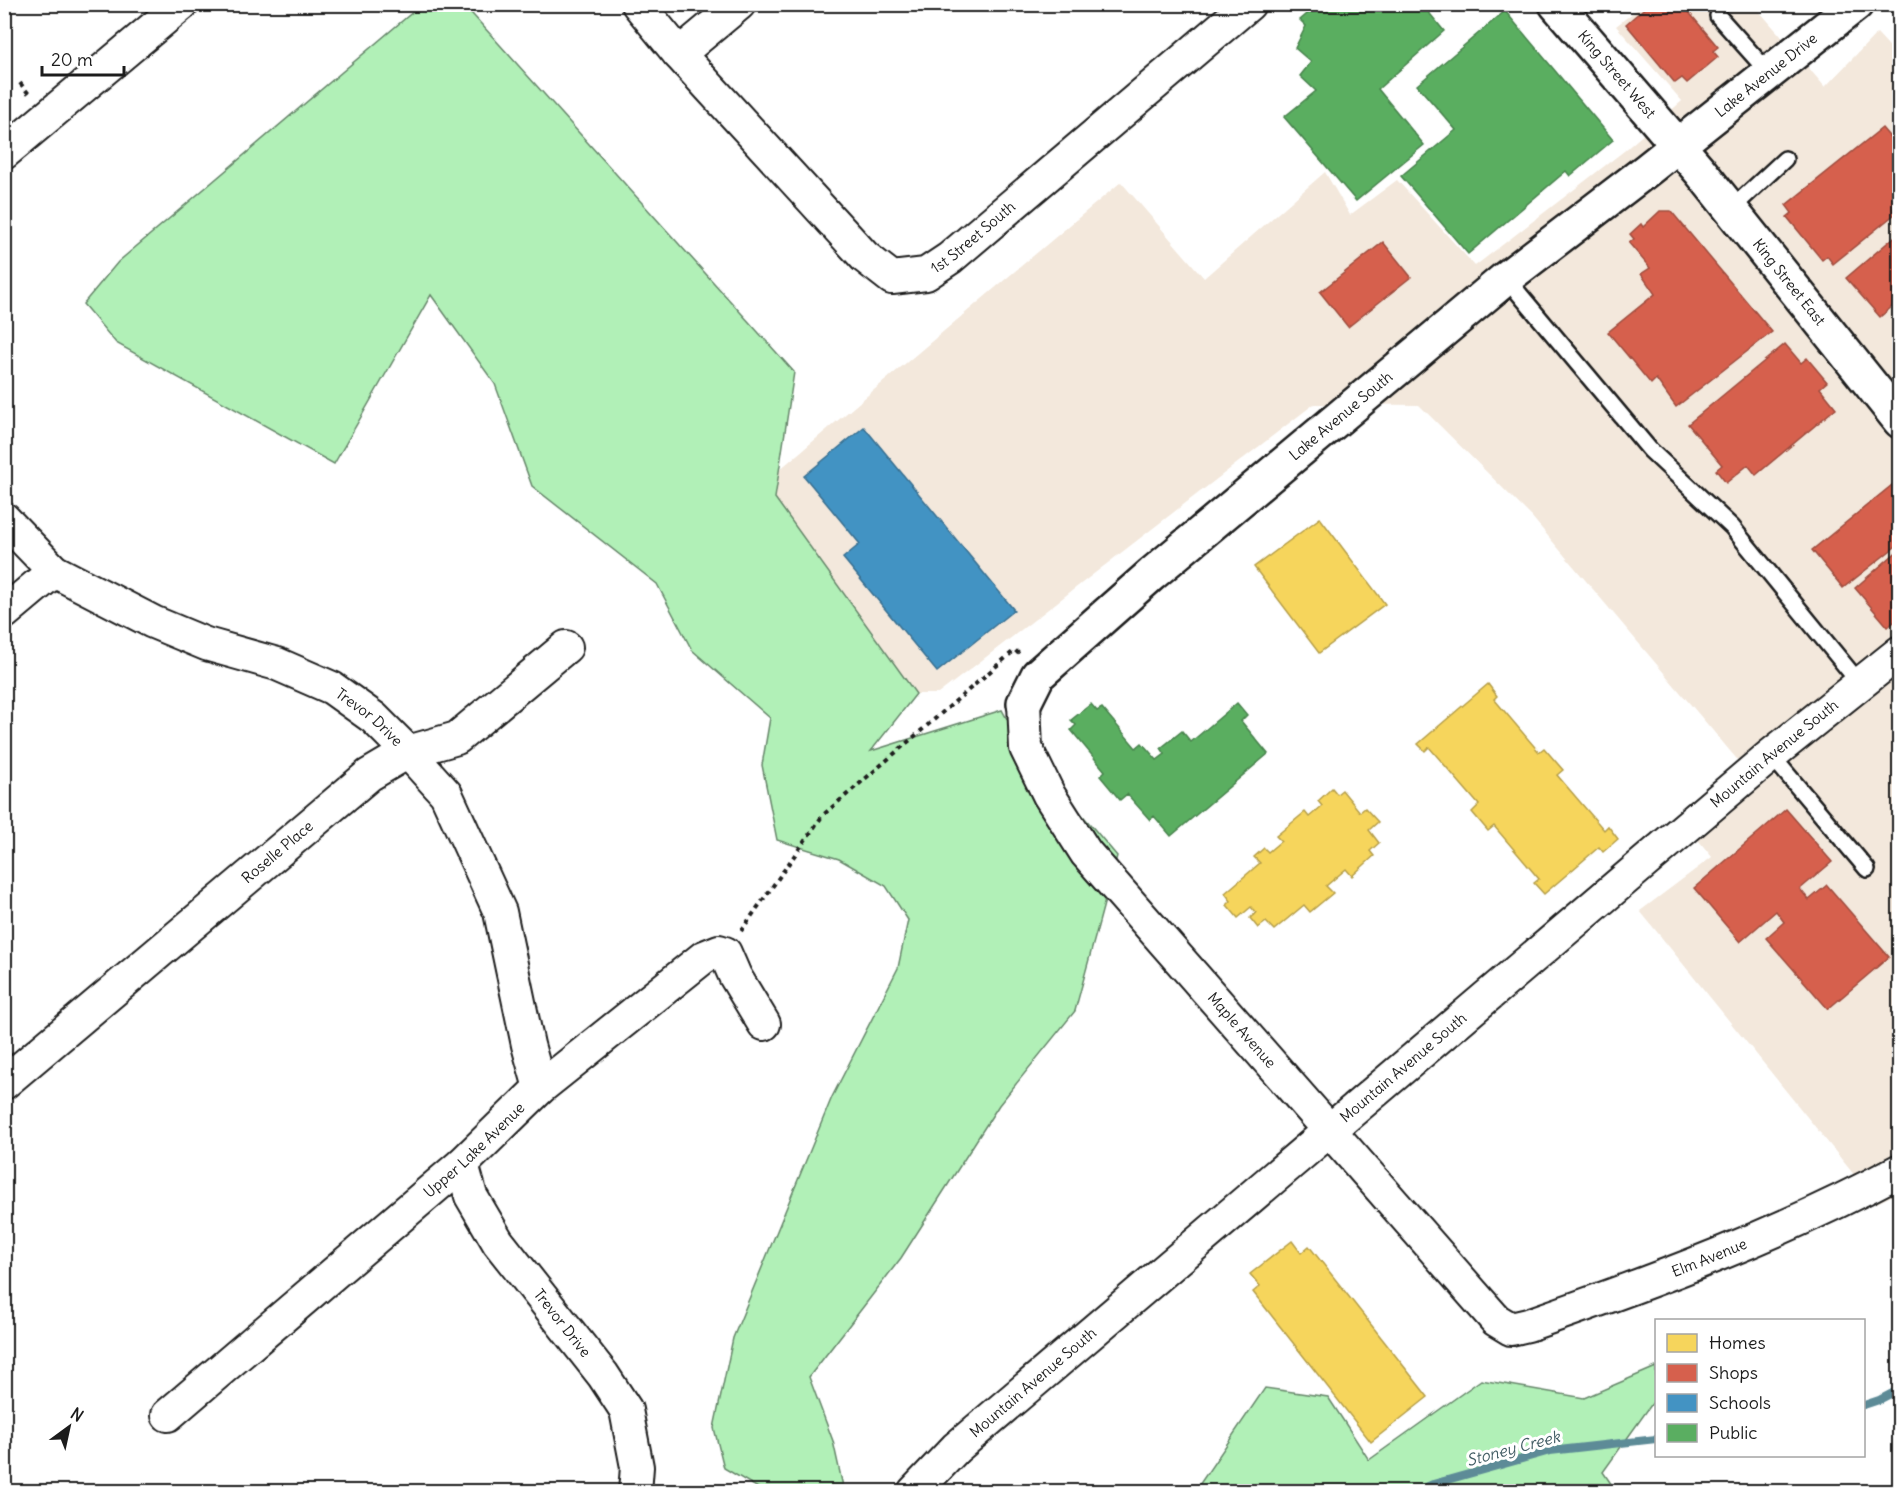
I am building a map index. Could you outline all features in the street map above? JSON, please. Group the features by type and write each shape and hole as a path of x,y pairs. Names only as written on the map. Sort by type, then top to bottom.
{"street":[{"path":"4,153 182,4"},
{"name":"1st Street South","path":"638,4 679,54 865,257 892,278 926,274 950,258 1249,4"},
{"path":"679,54 739,4"},
{"name":"King Street West","path":"1556,4 1677,146"},
{"name":"Lake Avenue Drive","path":"1677,146 1856,4"},
{"name":"King Street East","path":"1677,146 1899,421"},
{"name":"Lake Avenue South","path":"1024,703 1038,675 1152,574 1506,278 1677,146"},
{"name":"Trevor Drive","path":"4,519 54,571 153,622 206,644 277,664 333,688 374,718 408,752 446,794 500,912 528,1045 540,1088"},
{"path":"4,613 54,571"},
{"name":"Roselle Place","path":"4,1083 369,775 408,752 457,738 566,647"},
{"name":"Mountain Avenue South","path":"914,1491 956,1448 1771,756 1899,652"},
{"name":"Maple Avenue","path":"1024,703 1026,748 1049,795 1086,853 1496,1320 1511,1329"},
{"name":"Upper Lake Avenue","path":"168,1414 462,1164 540,1088 704,957 719,951 725,953"},
{"path":"725,953 735,976 764,1024"},
{"name":"Trevor Drive","path":"462,1164 471,1196 498,1242 603,1375 626,1410 637,1467 635,1491"},
{"name":"Elm Avenue","path":"1511,1329 1644,1284 1762,1236 1899,1170"}],"lane":[{"path":"1718,16 1769,73"},
{"path":"1730,210 1785,159"},
{"path":"1506,278 1650,450 1731,527 1861,685"},
{"path":"1771,756 1867,869"}],"path":[{"path":"20,83 33,99"},
{"path":"725,953 823,815 1015,650"}],"shaded area":[{"path":"1643,5 1754,5 1825,87 1877,33 1900,58 1899,1192 1877,1203 1640,911 1712,857 1677,814 1741,764 1531,516 1419,405 1314,404 938,694 916,694 775,498 779,470 1121,182 1204,278 1325,172 1350,215 1397,180 1475,266 1624,151 1682,101 1616,26"}],"green space":[{"path":"421,5 464,5 794,372 775,498 916,694 871,751 1002,710 1018,739 1117,856 1075,1011 999,1105 901,1258 809,1377 833,1441 844,1491 763,1491 724,1468 714,1428 733,1338 832,1097 898,968 908,920 886,886 839,859 777,840 762,765 770,718 692,650 657,584 532,486 495,384 431,295 334,464 116,343 83,304 118,262"},
{"path":"1655,1367 1655,1399 1603,1472 1616,1491 1195,1491 1265,1388 1328,1397 1369,1460 1481,1380 1584,1398"}],"building: Homes":[{"path":"1320,518 1385,604 1319,653 1254,567"},
{"path":"1488,684 1497,696 1494,699 1539,752 1544,748 1563,770 1557,775 1604,830 1608,826 1618,839 1603,852 1599,847 1544,894 1534,883 1539,879 1494,826 1488,831 1472,812 1479,805 1429,747 1425,751 1418,744"},
{"path":"1332,788 1337,794 1342,790 1360,812 1365,808 1378,822 1369,830 1379,843 1370,851 1374,856 1352,876 1346,869 1326,886 1333,893 1310,912 1304,905 1274,930 1266,922 1258,928 1250,918 1256,913 1251,907 1238,918 1227,905 1231,901 1225,893 1260,863 1254,857 1264,848 1268,852 1281,841 1276,836 1305,812 1309,817 1322,806 1318,801"},
{"path":"1292,1241 1301,1253 1309,1246 1428,1397 1371,1442 1253,1292 1260,1286 1250,1274"}],"building: Shops":[{"path":"1649,4 1682,4 1718,47 1713,51 1718,57 1687,83 1682,78 1675,83 1626,24"},
{"path":"1882,128 1900,149 1900,210 1833,264 1827,256 1822,260 1787,217 1792,213 1786,205"},
{"path":"1660,211 1671,211 1772,332 1676,407 1656,379 1651,384 1608,332 1655,294 1641,274 1650,268 1629,243 1634,239 1630,234 1641,224 1643,227"},
{"path":"1900,232 1900,300 1880,317 1846,278"},
{"path":"1383,242 1411,277 1348,327 1320,292"},
{"path":"1785,344 1801,363 1807,358 1827,382 1820,388 1836,408 1756,475 1748,465 1726,483 1716,470 1722,465 1688,424"},
{"path":"1897,481 1900,484 1900,527 1898,528 1900,543 1843,588 1812,550"},
{"path":"1900,549 1900,617 1888,627 1855,588"},
{"path":"1786,809 1832,862 1800,889 1809,900 1827,885 1889,957 1828,1009 1766,938 1784,922 1776,911 1740,942 1694,888"}],"building: Schools":[{"path":"864,427 1014,610 937,672 843,558 860,544 804,476"}],"building: Public":[{"path":"1319,4 1422,4 1444,31 1378,89 1424,145 1356,201 1284,117 1316,91 1300,76 1311,62 1295,48 1306,26 1300,20"},
{"path":"1505,11 1613,140 1570,176 1566,171 1468,254 1401,176 1456,130 1417,85"},
{"path":"1237,703 1247,715 1241,721 1268,754 1171,836 1154,816 1150,820 1127,794 1120,800 1100,776 1105,771 1071,730 1076,725 1071,720 1091,704 1097,711 1102,708 1136,748 1142,743 1157,760 1165,754 1161,748 1182,731 1191,742"}],"waterway":[{"name":"Stoney Creek","path":"1865,1405 1900,1389"},
{"name":"Stoney Creek","path":"1415,1492 1433,1484 1550,1451 1655,1439"}]}
